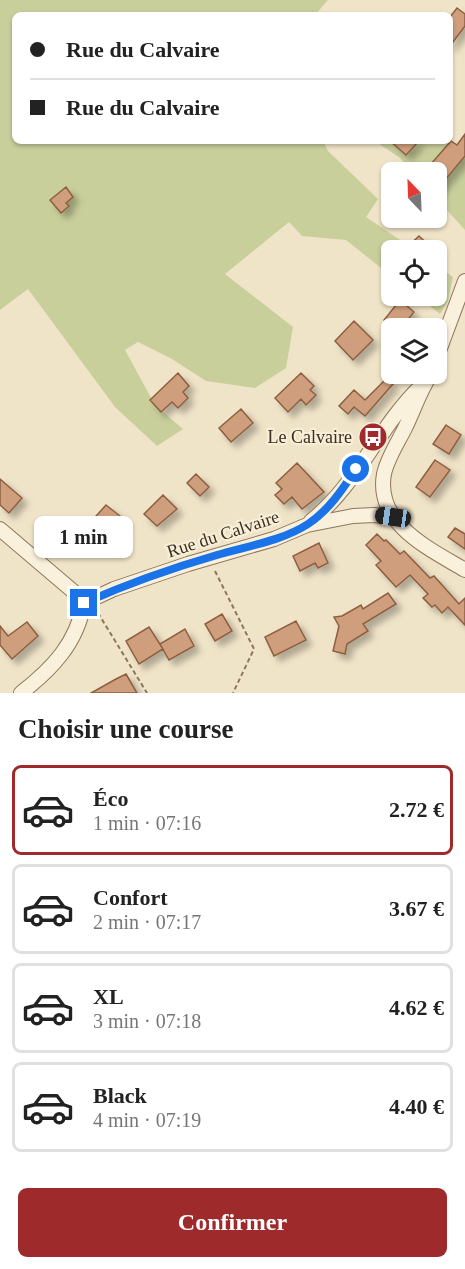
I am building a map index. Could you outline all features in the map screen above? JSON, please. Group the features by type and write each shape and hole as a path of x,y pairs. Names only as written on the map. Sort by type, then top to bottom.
{"street":[{"path":"447,329 465,281"},
{"name":"Rue du Calvaire","path":"307,525 335,499 405,403 422,384"},
{"path":"425,384 384,474 384,497 393,517 404,530 422,544 465,570"},
{"name":"Rue du Calvaire","path":"87,601 114,589 208,557 274,539 307,525 353,516 393,517"},
{"path":"0,529 87,601 73,639 56,663 21,693"}],"path":[{"path":"208,557 254,649 233,693"},
{"path":"87,601 147,693"}],"green space":[{"path":"0,0 328,0 318,12 12,12 12,144 324,144 328,151 378,199 366,217 400,240 381,240 381,268 346,240 302,236 289,222 225,274 293,327 286,368 255,388 206,381 172,359 138,342 125,350 155,405 183,429 157,446 115,407 28,289 0,310"},
{"path":"453,143 465,153 465,230 447,210 447,162 404,162 379,144"},
{"path":"447,273 453,277 447,303"},
{"path":"430,306 445,306 440,314"}],"building":[{"path":"457,8 465,14 465,26 453,42 453,13"},
{"path":"465,134 465,156 447,178 447,162 433,162 448,144 453,142 457,145"},
{"path":"393,144 416,144 406,155"},
{"path":"66,187 73,197 66,203 69,206 61,213 50,200"},
{"path":"395,306 407,306 414,312 409,318 386,318"},
{"path":"354,321 373,340 353,360 335,341"},
{"path":"178,373 189,386 183,392 188,398 178,408 172,402 161,412 150,400"},
{"path":"301,373 314,386 310,390 316,395 306,405 301,399 288,412 275,398"},
{"path":"381,384 393,384 365,416 354,407 348,414 339,406 354,390 365,400"},
{"path":"241,409 253,423 231,442 219,428"},
{"path":"446,425 461,435 449,454 433,444"},
{"path":"435,460 450,470 430,497 416,487"},
{"path":"297,463 324,492 302,509 292,497 284,504 275,495 282,489 276,483"},
{"path":"196,474 209,487 200,496 187,483"},
{"path":"0,479 22,498 9,513 0,505"},
{"path":"163,495 177,509 157,526 144,514"},
{"path":"106,505 120,516 112,526 109,523 99,535 88,525"},
{"path":"455,528 465,534 465,549 448,537"},
{"path":"377,534 400,554 404,551 430,578 434,576 459,604 465,598 465,625 448,607 442,613 435,605 432,607 423,598 428,594 410,575 396,587 376,565 381,561 366,545"},
{"path":"319,543 328,563 318,568 315,563 300,571 293,556"},
{"path":"388,593 396,604 363,624 368,631 347,644 345,654 333,651 339,626 334,617 342,616 361,605 363,609"},
{"path":"222,614 232,631 215,641 205,624"},
{"path":"296,621 306,640 274,656 265,637"},
{"path":"27,622 38,636 12,659 0,645 0,626 8,636"},
{"path":"149,627 163,649 139,664 126,641"},
{"path":"185,629 194,646 169,660 160,644"},
{"path":"126,674 137,693 91,693 116,679"}],"place":[{"name":"Le Calvaire","path":"373,437"}],"route":[{"path":"84,603 114,589 215,555 274,539 307,525 335,499 356,469"}]}
